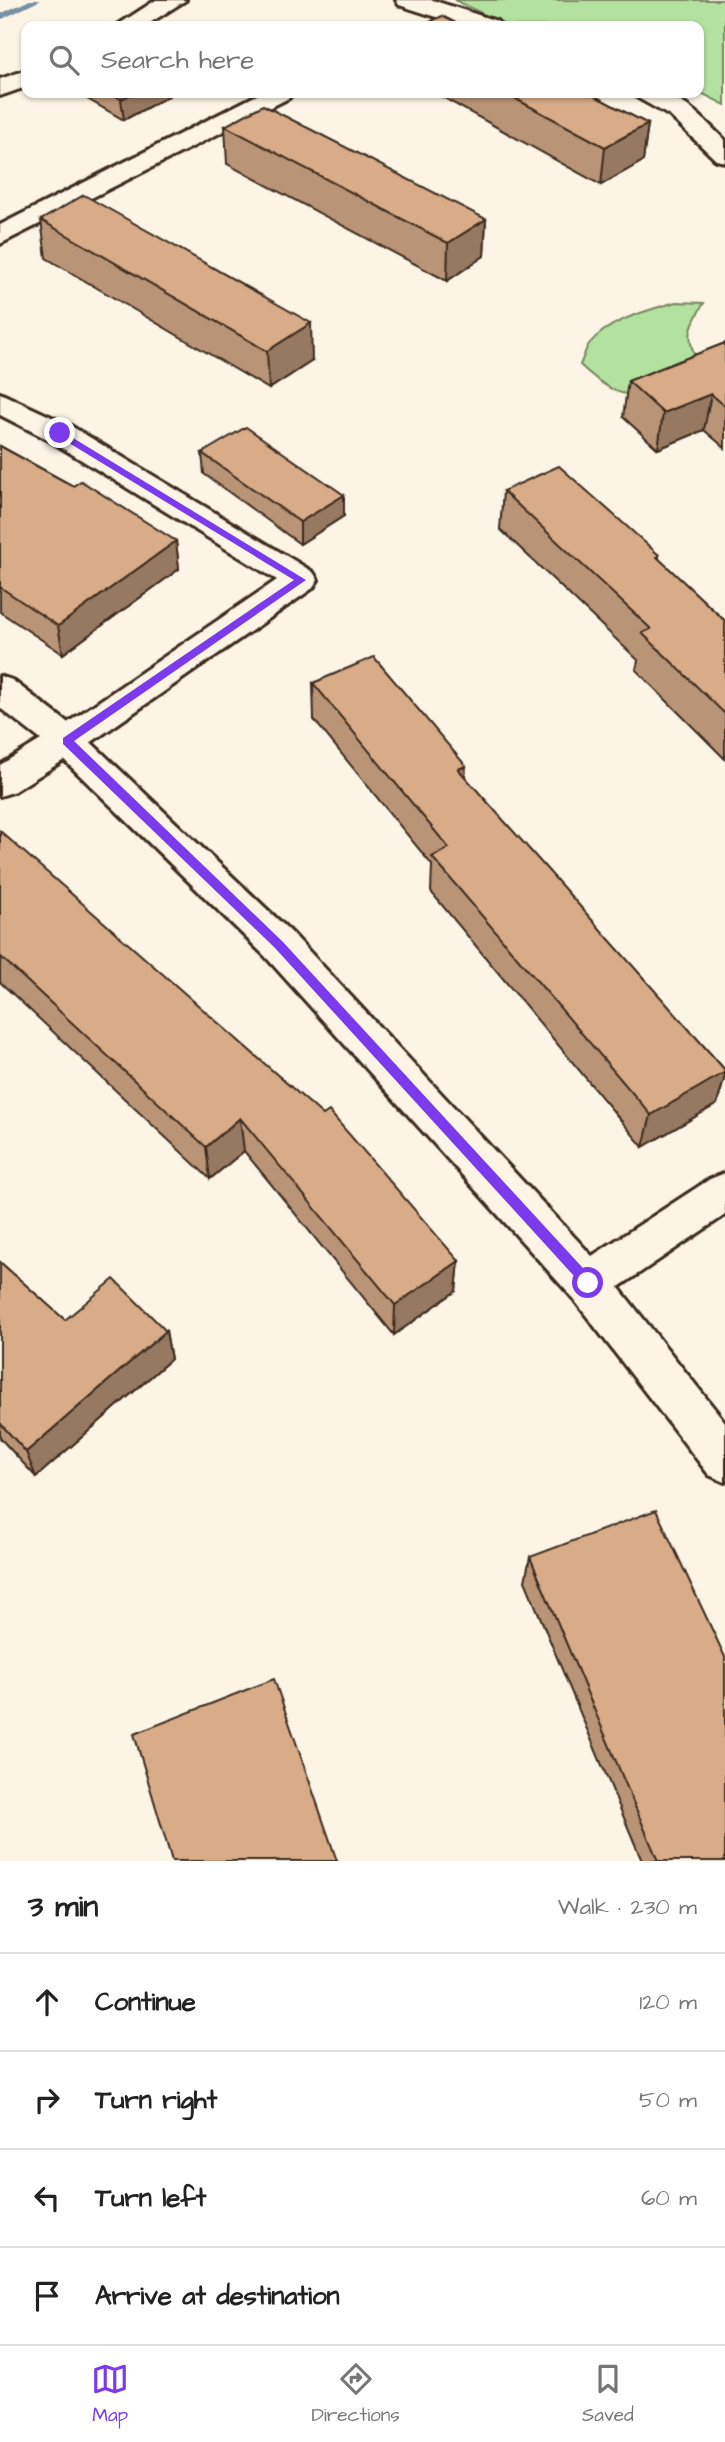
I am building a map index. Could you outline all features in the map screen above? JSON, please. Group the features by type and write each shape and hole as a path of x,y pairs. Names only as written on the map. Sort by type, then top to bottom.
{"street":[{"path":"137,21 174,0"},
{"path":"408,0 473,21"},
{"path":"420,21 441,10"},
{"path":"0,89 21,80"},
{"path":"0,236 270,98"},
{"path":"656,98 679,111 725,155"},
{"path":"0,403 60,433 301,580 67,741 0,782"},
{"path":"0,689 67,741 279,945 588,1283 725,1459"},
{"path":"588,1283 725,1192"}],"green space":[{"path":"455,0 725,0 725,105 704,94 704,21 497,21"},
{"path":"676,302 704,303 690,336 696,358 663,382 638,394 626,394 613,390 580,365 589,344 607,328 629,317"}],"building":[{"path":"442,16 452,21 432,21"},
{"path":"514,98 599,98 648,124 605,147"},
{"path":"263,105 486,219 448,243 225,126"},
{"path":"84,195 311,323 267,351 41,220"},
{"path":"725,343 725,406 711,394 663,413 628,381"},
{"path":"246,427 344,495 300,522 202,453"},
{"path":"0,446 73,486 81,481 176,541 58,626 0,587"},
{"path":"559,466 659,555 657,557 725,621 725,714 642,633 651,629 503,491"},
{"path":"374,657 466,766 458,769 725,1072 651,1115 432,857 449,848 313,683"},
{"path":"0,831 323,1115 329,1111 459,1261 395,1305 240,1118 206,1147 0,956"},
{"path":"0,1262 65,1320 114,1279 166,1331 26,1452 0,1423"},
{"path":"656,1510 725,1657 725,1861 658,1861 530,1557"},
{"path":"274,1679 337,1861 172,1861 134,1734"}],"waterway":[{"path":"0,17 37,0"}],"route":[{"path":"60,433 301,580 67,741 279,945 588,1283"}]}
